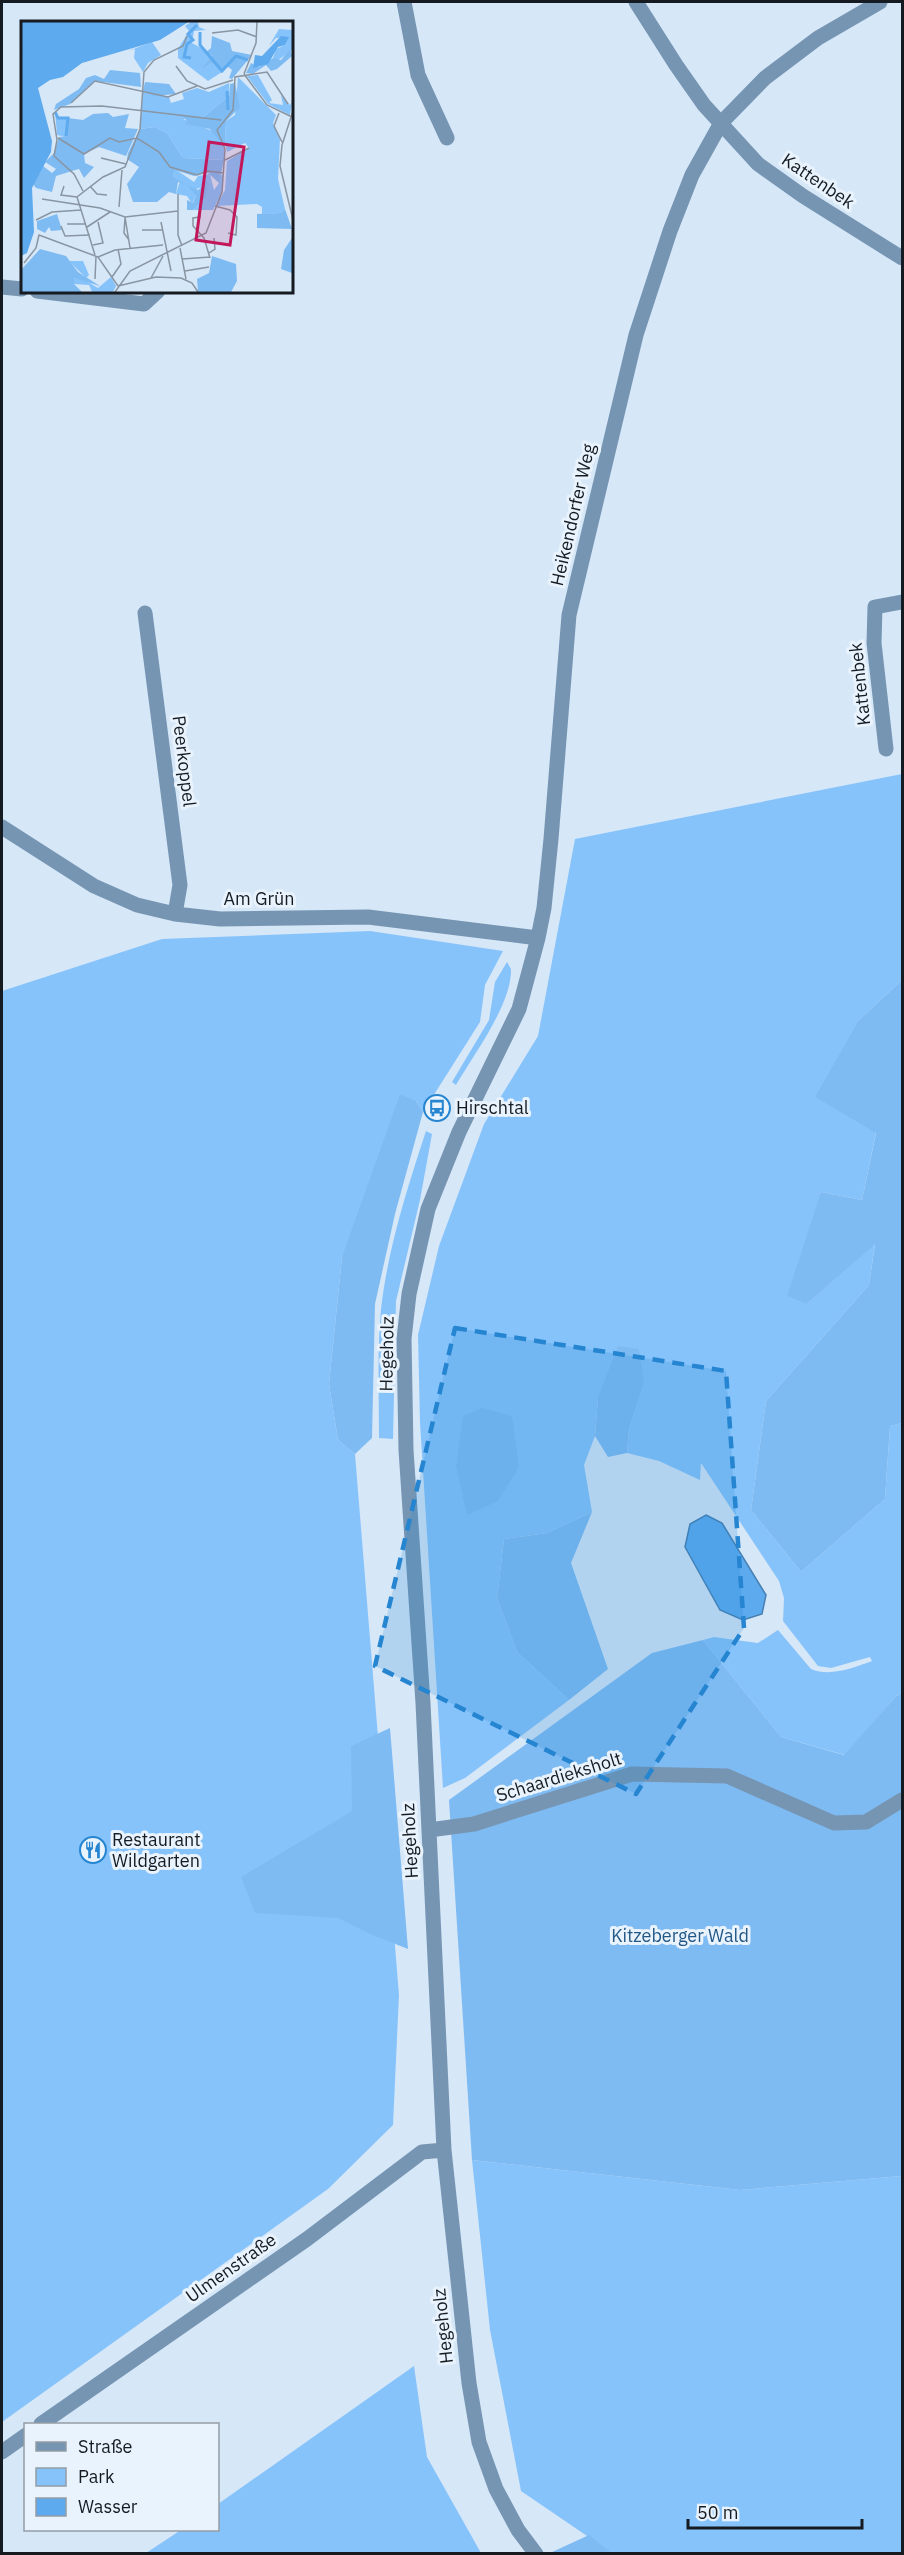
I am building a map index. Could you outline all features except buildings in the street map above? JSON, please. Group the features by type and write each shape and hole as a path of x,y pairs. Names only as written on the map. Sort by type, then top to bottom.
{"street":[{"path":"404,2 418,75 447,138"},
{"name":"Kattenbek","path":"636,2 704,105 758,164 803,196 903,258"},
{"name":"Heikendorfer Weg","path":"465,1120 519,1009 538,938 544,908 551,839 569,615 636,335 670,231 692,175 721,123 765,78 818,38 880,2"},
{"path":"2,287 21,289"},
{"path":"53,292 102,295 144,304 157,292"},
{"name":"Kattenbek","path":"886,749 874,643 875,607 903,602"},
{"name":"Peerkoppel","path":"145,613 180,885 175,914"},
{"name":"Am Grün","path":"2,827 94,886 137,905 175,914 220,919 368,917 538,938"},
{"name":"Hegeholz","path":"465,1120 428,1209 408,1294 404,1339 406,1450 429,1830 444,2150 469,2383 479,2442 496,2489 518,2530 536,2553"},
{"name":"Schaardieksholt","path":"429,1830 474,1824 632,1774 727,1776 834,1823 866,1822 903,1800"},
{"name":"Ulmenstraße","path":"42,2423 307,2239 422,2152 444,2150"},
{"path":"2,2452 24,2436"}],"highlighted area":[{"path":"455,1328 726,1371 744,1628 636,1794 375,1666"}],"green space":[{"path":"902,774 902,980 859,1020 876,1132 862,1200 821,1192 807,1304 875,1243 869,1285 766,1401 751,1510 801,1572 885,1499 890,1426 902,1423 902,1694 896,1696 845,1755 781,1737 703,1640 714,1637 758,1643 778,1630 811,1669 834,1672 872,1661 870,1657 831,1668 818,1666 783,1621 784,1598 779,1581 701,1463 700,1480 659,1461 627,1453 629,1429 644,1382 598,1397 595,1436 584,1465 592,1512 547,1533 504,1539 497,1598 517,1652 569,1700 465,1778 443,1788 420,1423 418,1335 439,1246 484,1124 538,1036 575,839"},
{"path":"370,931 503,951 485,985 480,1022 423,1112 416,1101 342,1257 329,1384 338,1440 355,1454 399,1995 393,2125 328,2189 2,2422 2,991 162,939"},
{"path":"507,962 511,969 510,983 499,1013 456,1085 452,1082 489,1020 495,982"},
{"path":"902,980 902,1423 890,1426 885,1499 801,1572 751,1510 766,1401 869,1285 875,1244 807,1304 787,1296 821,1192 862,1200 876,1133 815,1097 859,1020"},
{"path":"400,1094 416,1101 423,1112 395,1214 375,1304 372,1438 355,1454 338,1440 329,1384 342,1257"},
{"path":"426,1131 432,1134 420,1200 396,1301 393,1439 379,1438 379,1341 384,1286 399,1219"},
{"path":"618,1346 639,1349 644,1383 629,1429 627,1453 608,1457 595,1436 598,1397"},
{"path":"482,1408 512,1416 519,1467 498,1501 467,1515 456,1466 463,1416"},
{"path":"592,1512 571,1563 608,1669 569,1700 517,1652 497,1598 504,1539 547,1533"},
{"name":"Kitzeberger Wald","path":"703,1640 781,1737 844,1755 896,1696 902,1694 902,2176 740,2190 472,2160 449,1800 652,1653"},
{"path":"390,1728 408,1949 338,1918 255,1913 241,1877 352,1811 351,1746"},
{"path":"472,2160 740,2190 902,2176 902,2553 612,2553 521,2491 490,2330"},
{"path":"414,2366 427,2457 481,2553 146,2553 179,2531 219,2531 219,2503"},
{"path":"589,2535 612,2553 550,2553"}],"water":[{"path":"706,1515 722,1523 766,1595 762,1614 743,1620 720,1610 685,1547 690,1524"}],"place":[{"name":"Hirschtal","path":"437,1108"},
{"name":"Restaurant Wildgarten","path":"93,1850"}]}
